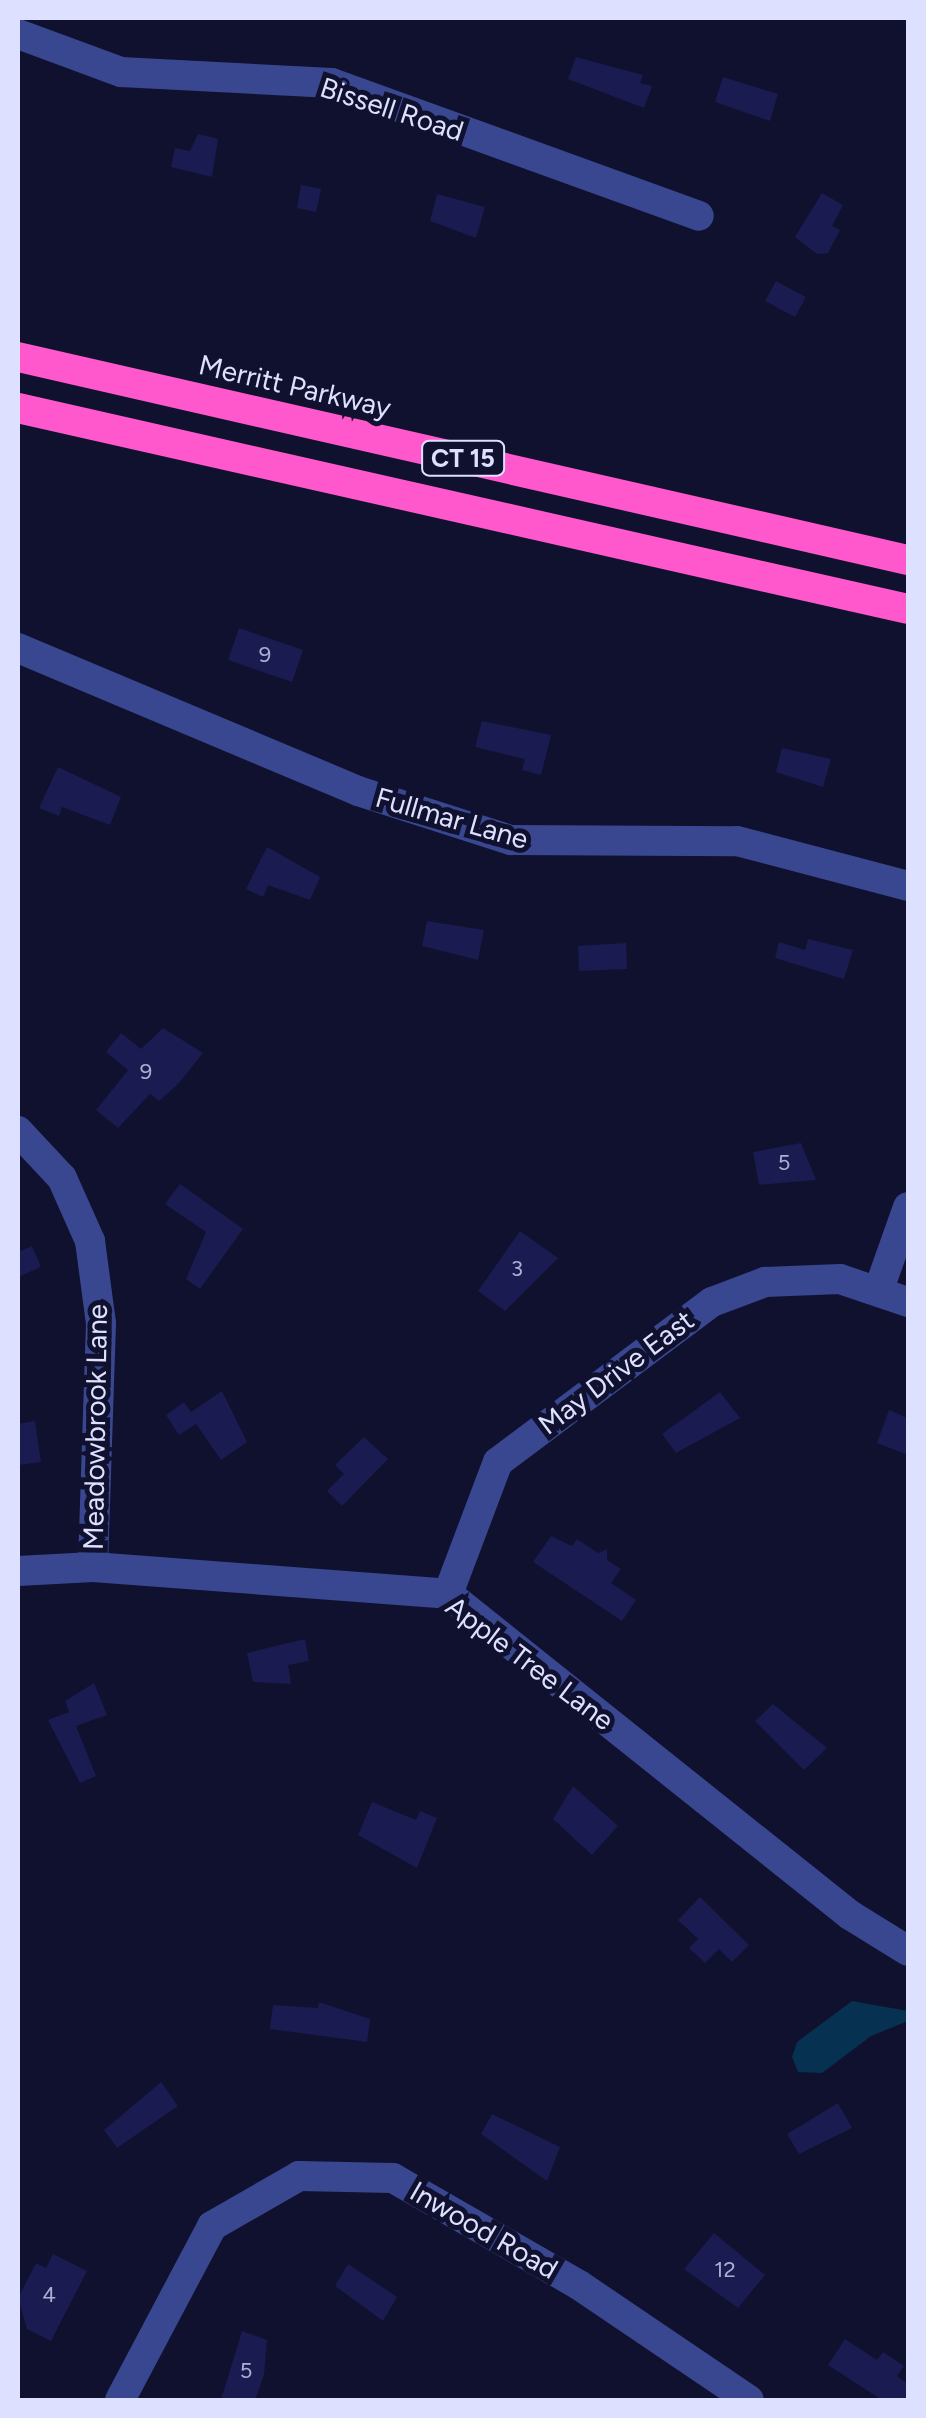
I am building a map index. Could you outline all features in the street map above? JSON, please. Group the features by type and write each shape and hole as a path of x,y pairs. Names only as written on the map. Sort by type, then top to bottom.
{"highway":[{"name":"Merritt Parkway","path":"18,357 908,560"},
{"name":"CT 15","path":"18,408 908,610"}],"street":[{"name":"Bissell Road","path":"18,34 121,72 332,83 698,216"},
{"name":"Fullmar Lane","path":"18,648 358,791 511,840 738,841 908,886"},
{"name":"Meadowbrook Lane","path":"18,1131 62,1178 90,1241 101,1323 93,1568"},
{"path":"879,1289 908,1207"},
{"name":"May Drive East","path":"448,1594 498,1462 604,1376 712,1302 765,1282 840,1280 879,1289 908,1302"},
{"name":"Apple Tree Lane","path":"18,1571 93,1568 448,1594 850,1915 908,1951"},
{"name":"Inwood Road","path":"120,2400 212,2226 299,2176 393,2178 580,2285 742,2399"}],"water":[{"path":"852,2001 908,2011 908,2021 871,2036 822,2073 798,2072 792,2057 797,2042"}],"building":[{"path":"576,57 643,75 640,83 652,86 644,108 568,79"},
{"path":"723,77 778,94 770,121 715,102"},
{"path":"198,134 218,139 212,177 171,167 175,148 190,151"},
{"path":"301,185 321,189 316,212 297,208"},
{"path":"822,193 843,205 832,226 840,230 828,253 817,254 795,237"},
{"path":"437,194 485,207 476,238 430,221"},
{"path":"776,281 806,297 795,317 765,301"},
{"path":"239,628 303,650 292,682 228,660"},
{"path":"482,721 551,735 541,775 522,770 525,759 475,747"},
{"path":"782,748 831,759 823,787 776,772"},
{"path":"58,767 121,797 110,825 62,807 59,816 39,808"},
{"path":"267,847 320,877 310,900 268,885 263,897 246,889"},
{"path":"427,921 484,930 478,960 422,946"},
{"path":"808,939 853,950 844,979 775,958 779,942 805,950"},
{"path":"626,943 627,969 579,971 578,946"},
{"path":"163,1028 203,1053 159,1101 150,1094 118,1128 96,1110 128,1070 106,1052 121,1033 141,1049"},
{"path":"801,1143 816,1180 759,1185 753,1152"},
{"path":"180,1184 243,1229 200,1289 186,1279 206,1232 165,1204"},
{"path":"520,1231 558,1258 505,1311 478,1291"},
{"path":"32,1246 41,1267 18,1277 18,1252"},
{"path":"222,1391 247,1442 221,1460 196,1424 179,1435 166,1415 184,1402 191,1412"},
{"path":"720,1392 740,1418 676,1453 662,1434"},
{"path":"889,1410 908,1418 908,1455 877,1443"},
{"path":"35,1421 41,1462 18,1465 18,1424"},
{"path":"364,1437 388,1459 342,1506 327,1491 344,1474 335,1465"},
{"path":"551,1536 572,1546 577,1539 598,1553 607,1549 607,1560 621,1569 611,1583 636,1600 622,1621 533,1562"},
{"path":"305,1639 309,1661 288,1665 291,1684 253,1682 247,1653"},
{"path":"94,1683 107,1715 76,1726 96,1776 80,1783 48,1720 69,1712 65,1701"},
{"path":"773,1704 827,1748 804,1770 755,1721"},
{"path":"573,1786 618,1826 592,1855 553,1819"},
{"path":"372,1802 416,1820 420,1811 437,1818 417,1868 358,1835"},
{"path":"700,1897 749,1945 732,1962 719,1949 705,1963 689,1948 698,1939 678,1920"},
{"path":"319,2002 370,2019 367,2042 270,2029 273,2005 318,2008"},
{"path":"161,2082 178,2106 117,2148 104,2130"},
{"path":"838,2103 852,2128 799,2154 787,2134"},
{"path":"492,2114 560,2147 547,2181 481,2134"},
{"path":"714,2233 765,2275 738,2308 684,2269"},
{"path":"53,2254 87,2271 51,2341 27,2329 18,2298 36,2263 46,2268"},
{"path":"348,2264 397,2297 383,2321 335,2286"},
{"path":"242,2331 267,2340 264,2375 255,2400 221,2400"},
{"path":"845,2339 877,2360 883,2352 904,2366 897,2376 908,2384 908,2400 882,2400 828,2365"}]}
